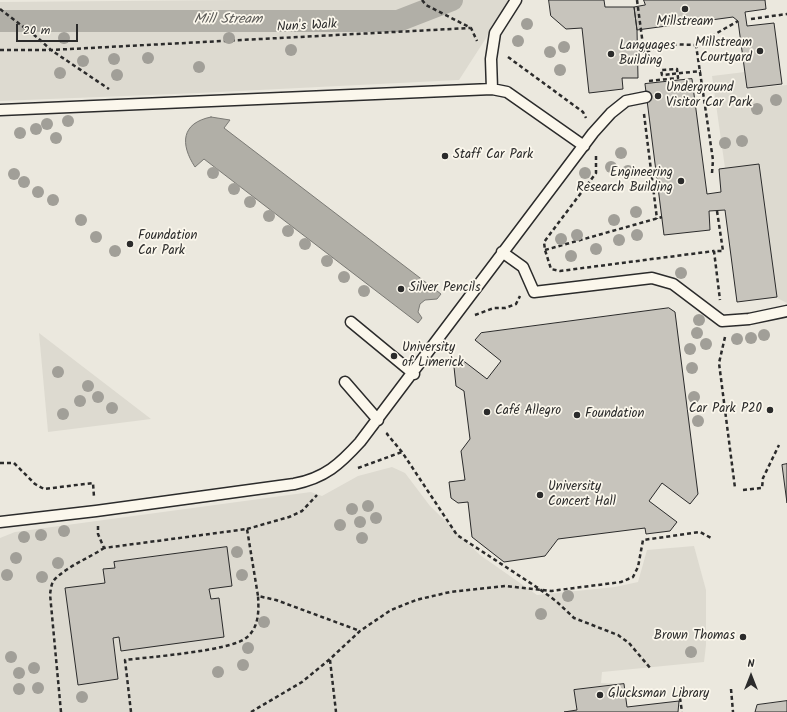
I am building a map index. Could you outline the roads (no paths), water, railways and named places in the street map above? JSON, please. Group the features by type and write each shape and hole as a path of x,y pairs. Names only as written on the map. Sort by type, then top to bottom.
{"lane":[{"path":"492,89 491,59 496,33 516,0"},
{"path":"0,110 492,89 508,92 584,146"},
{"path":"0,522 96,511 310,480 323,475 343,461 378,420 414,374 502,252 584,146 618,107 626,101 646,97"},
{"path":"502,252 523,267 534,292 652,278 673,284 722,321 749,319 787,311"},
{"path":"351,322 414,374"},
{"path":"345,382 378,420"}],"waterway":[{"name":"Mill Stream","path":"0,21 398,21 452,0"}],"place":[{"name":"Millstream","path":"685,9"},
{"name":"Millstream Courtyard","path":"760,51"},
{"name":"Languages Building","path":"611,54"},
{"name":"Underground Visitor Car Park","path":"658,96"},
{"name":"Staff Car Park","path":"445,156"},
{"name":"Engineering Research Building","path":"681,181"},
{"name":"Foundation Car Park","path":"130,244"},
{"name":"Silver Pencils","path":"401,289"},
{"name":"University of Limerick","path":"394,356"},
{"name":"Car Park P20","path":"770,410"},
{"name":"Café Allegro","path":"487,412"},
{"name":"Foundation","path":"577,415"},
{"name":"University Concert Hall","path":"540,495"},
{"name":"Brown Thomas","path":"743,637"},
{"name":"Glucksman Library","path":"600,695"}]}
